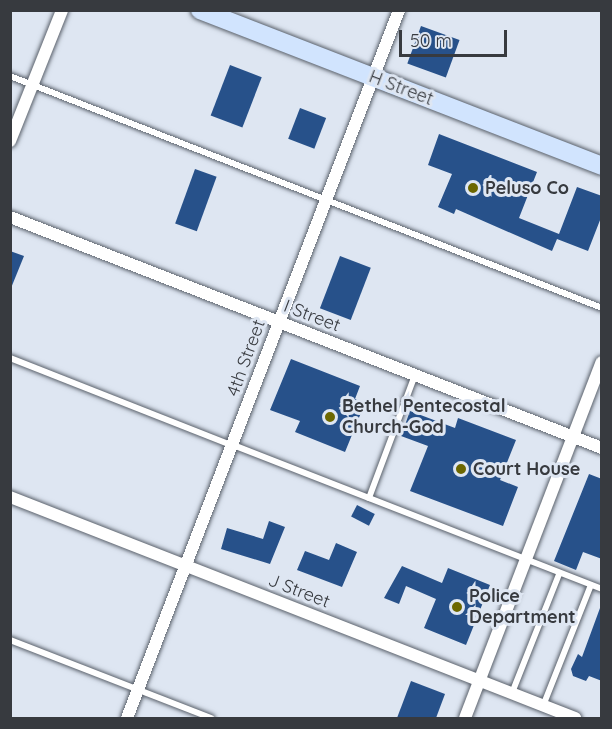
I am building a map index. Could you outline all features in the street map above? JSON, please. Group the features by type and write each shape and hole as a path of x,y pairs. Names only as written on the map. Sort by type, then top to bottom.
{"street":[{"path":"10,141 62,10"},
{"name":"H Street","path":"200,10 602,166"},
{"name":"4th Street","path":"127,718 399,10"},
{"name":"I Street","path":"10,217 602,448"},
{"path":"465,718 602,362"},
{"name":"J Street","path":"10,497 575,718"}],"lane":[{"path":"10,76 602,308"},
{"path":"10,358 602,589"},
{"path":"369,498 415,375"},
{"path":"512,694 560,574"},
{"path":"543,706 591,585"},
{"path":"10,640 211,718"}],"building":[{"path":"421,26 460,40 446,78 407,64"},
{"path":"230,65 262,77 242,128 211,115"},
{"path":"300,108 326,118 314,149 288,139"},
{"path":"439,134 537,172 519,218 559,234 577,187 602,196 602,215 588,251 557,239 552,251 456,209 454,214 438,207 452,174 428,165"},
{"path":"195,169 217,177 197,231 175,224"},
{"path":"10,251 24,256 11,288 10,288"},
{"path":"340,256 371,268 351,320 320,308"},
{"name":"Bethel Pentecostal Church-God","path":"291,359 360,386 355,399 365,403 345,452 295,432 300,421 270,410"},
{"name":"Court House","path":"410,411 455,428 458,418 516,440 500,480 518,487 503,526 410,491 428,446 401,436"},
{"path":"589,474 602,479 602,559 583,552 576,570 554,561"},
{"path":"357,505 375,514 369,526 351,517"},
{"path":"269,521 285,527 270,564 221,549 227,528 263,539"},
{"path":"336,543 357,552 342,587 297,570 305,551 329,560"},
{"name":"Police Department","path":"402,566 442,583 448,568 490,585 466,645 424,628 436,599 406,586 399,604 384,598"},
{"path":"600,608 602,681 589,676 586,681 573,676 571,669 578,654 582,657"},
{"path":"411,681 445,694 436,718 397,718"}],"place":[{"name":"Peluso Co","path":"473,188"},
{"name":"Bethel Pentecostal Church-God","path":"330,417"},
{"name":"Court House","path":"461,469"},
{"name":"Police Department","path":"457,607"}]}
